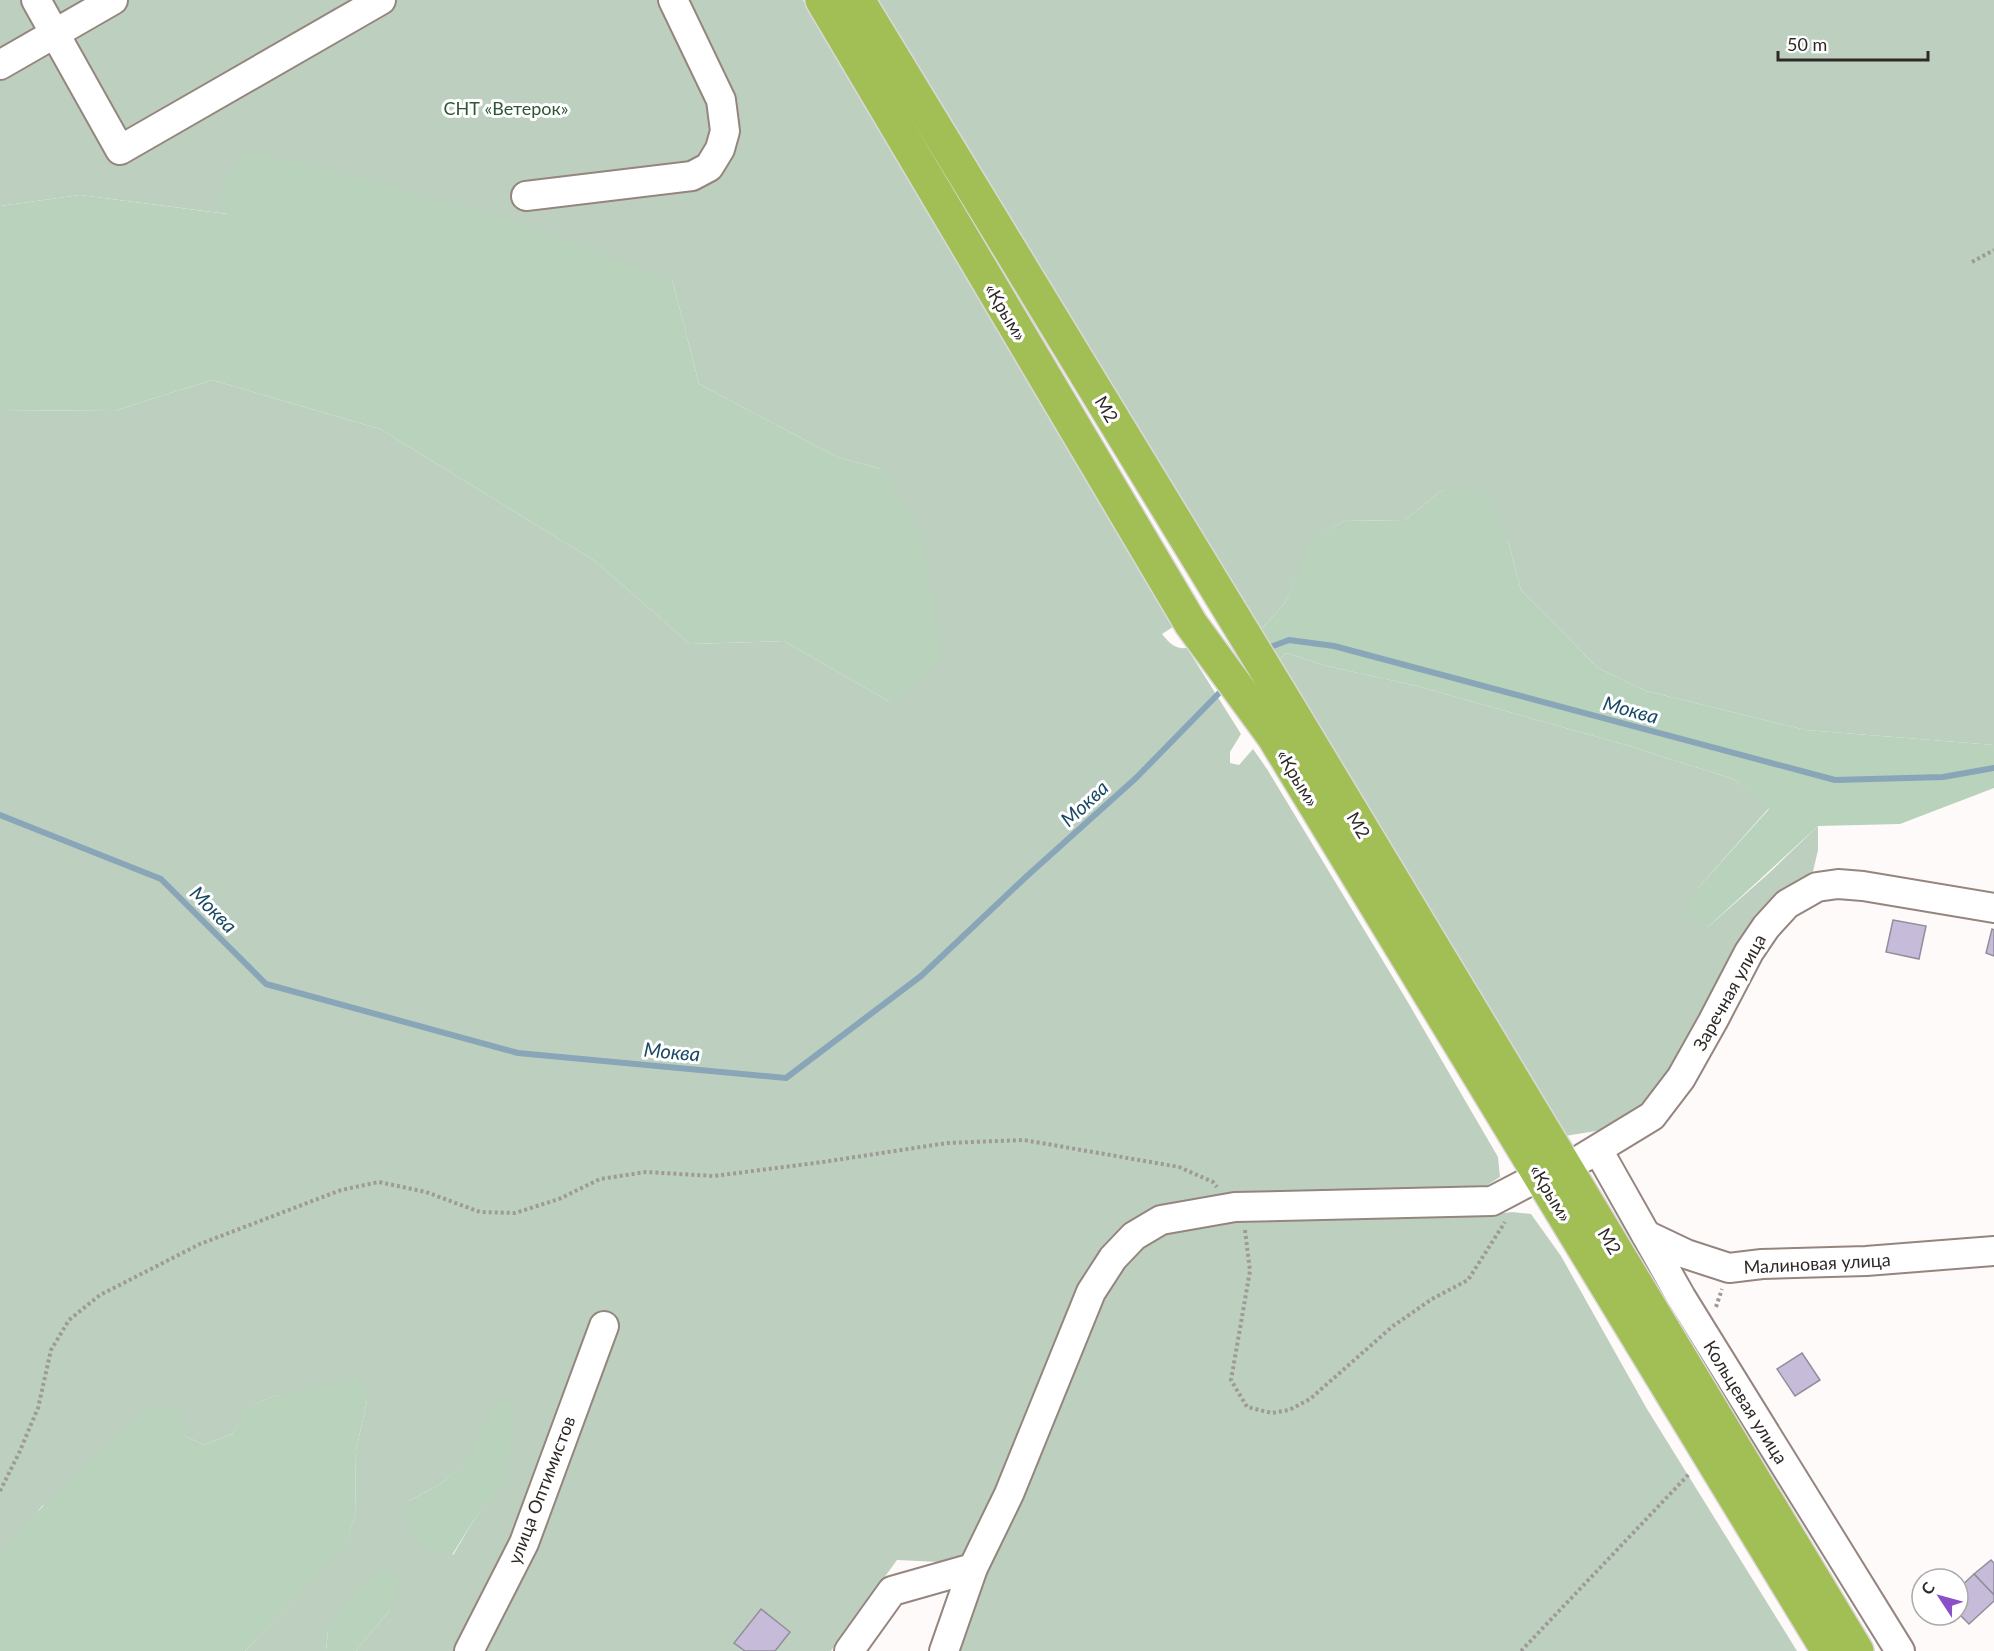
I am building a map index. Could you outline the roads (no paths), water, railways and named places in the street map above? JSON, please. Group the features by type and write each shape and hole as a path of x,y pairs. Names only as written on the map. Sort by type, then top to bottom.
{"highway":[{"name":"«Крым»","path":"822,0 1191,624 1273,736 1828,1651"},
{"name":"М2","path":"858,0 1552,1172 1857,1651"}],"street":[{"path":"36,0 120,150 381,0"},
{"path":"0,64 113,0"},
{"path":"526,196 692,176 709,167 720,149 725,131 722,100 674,0"},
{"name":"Заречная улица","path":"944,1651 973,1568 1009,1494 1091,1292 1113,1258 1134,1236 1161,1220 1235,1207 1492,1201 1598,1150 1652,1116 1681,1078 1749,952 1766,927 1787,904 1817,887 1838,884 1863,886 1994,908"},
{"name":"Кольцевая улица","path":"1598,1150 1706,1337 1900,1651"},
{"name":"Малиновая улица","path":"1646,1235 1686,1254 1729,1268 1762,1264 1866,1261 1994,1251"},
{"name":"улица Оптимистов","path":"469,1651 524,1543 604,1326"},
{"path":"849,1651 892,1591 973,1568"}],"waterway":[{"name":"Моква","path":"1265,649 1289,640 1334,646 1835,780 1943,777 1994,768"},
{"name":"Моква","path":"0,815 161,879 266,984 518,1053 786,1078 921,976 1136,778 1226,686"}],"park label":[{"name":"СНТ «Ветерок»","path":"506,108"}]}
